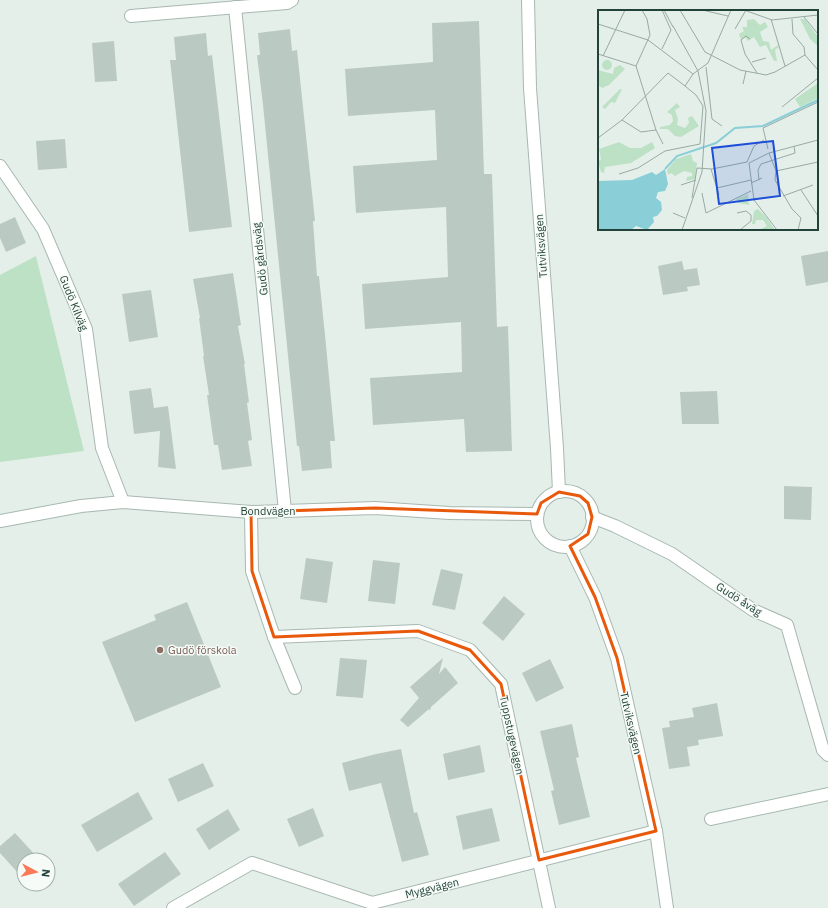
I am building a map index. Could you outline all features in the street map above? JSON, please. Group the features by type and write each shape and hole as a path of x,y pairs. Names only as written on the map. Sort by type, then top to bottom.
{"street":[{"path":"131,16 287,3 292,0"},
{"name":"Tutviksvägen","path":"528,0 530,88 557,441 559,492"},
{"name":"Gudö gårdsväg","path":"235,8 285,511"},
{"name":"Gudö Kilväg","path":"0,166 43,229 86,329 102,448 123,502"},
{"path":"559,492 570,492 580,496 588,503 592,517 592,524 588,534 580,542 570,546 560,546 549,542 542,534 537,524 537,514 541,503 549,496 559,492"},
{"name":"Bondvägen","path":"0,521 81,506 123,502 251,512 375,508 449,513 537,514"},
{"path":"251,512 252,571 274,637 295,688"},
{"name":"Gudö åväg","path":"592,517 615,526 672,554 753,610 787,625 823,750 828,755"},
{"name":"Tutviksvägen","path":"570,546 595,597 616,658 656,831 667,908"},
{"name":"Tuppstugevägen","path":"274,637 418,631 470,650 501,684 540,860 549,908"},
{"path":"711,819 828,794"},
{"name":"Myggvägen","path":"173,908 252,863 372,906 540,860 656,831"}],"highlighted area":[{"path":"559,492 580,496 588,503 592,517 588,534 570,546 595,597 617,658 656,831 539,860 501,684 470,650 418,631 274,637 252,571 251,512 375,508 537,514 541,503"}],"green space":[{"path":"36,256 84,451 0,462 0,275"}],"building":[{"path":"479,21 484,174 492,174 497,327 508,326 512,451 466,452 464,419 373,425 370,378 462,372 461,322 365,329 362,284 448,277 446,207 356,213 353,166 437,160 435,110 348,116 345,69 433,62 432,23"},
{"path":"290,29 292,51 297,50 315,221 313,221 317,276 319,276 335,441 330,441 332,468 302,471 299,446 297,446 257,55 260,55 258,33"},
{"path":"206,33 208,56 212,55 232,227 189,232 170,60 176,60 174,37"},
{"path":"114,41 117,81 95,82 92,43"},
{"path":"65,139 67,168 38,170 36,141"},
{"path":"15,217 26,243 6,252 0,238 0,224"},
{"path":"828,251 828,282 806,286 801,256"},
{"path":"682,261 684,270 697,268 700,285 687,287 688,291 663,295 658,266"},
{"path":"233,273 241,325 238,326 245,364 249,402 247,403 252,440 248,441 252,466 222,470 218,445 214,445 207,395 209,395 203,356 200,318 193,279"},
{"path":"151,290 158,337 129,342 122,294"},
{"path":"151,388 154,408 168,406 176,469 158,467 160,431 134,434 129,391"},
{"path":"717,391 719,424 682,424 680,392"},
{"path":"784,486 812,487 811,520 784,519"},
{"path":"306,558 333,562 327,603 300,599"},
{"path":"373,560 400,563 395,604 368,601"},
{"path":"441,569 463,574 455,610 432,605"},
{"path":"504,596 525,614 503,641 482,623"},
{"path":"187,602 221,687 135,722 102,642 156,620 154,615"},
{"path":"340,658 367,660 363,698 336,696"},
{"path":"443,658 439,674 445,667 458,683 431,707 430,711 429,709 408,727 400,720 419,698 410,687"},
{"path":"550,659 564,688 536,702 522,673"},
{"path":"717,703 723,736 698,740 699,745 687,747 690,766 669,769 662,728 670,727 669,721 694,717 692,708"},
{"path":"572,724 579,757 576,758 590,817 559,825 551,791 554,790 540,731"},
{"path":"480,745 485,772 448,780 443,754"},
{"path":"401,749 414,813 417,812 429,855 402,862 381,783 349,791 342,763"},
{"path":"203,763 214,786 178,802 168,779"},
{"path":"138,792 153,819 97,852 81,825"},
{"path":"313,808 324,836 299,847 287,819"},
{"path":"492,808 500,841 463,850 456,816"},
{"path":"228,809 240,830 209,850 196,829"},
{"path":"15,833 32,852 16,852 16,871 0,853 0,846"},
{"path":"165,852 181,874 134,906 118,884"}],"place":[{"name":"Gudö förskola","path":"160,650"}]}
